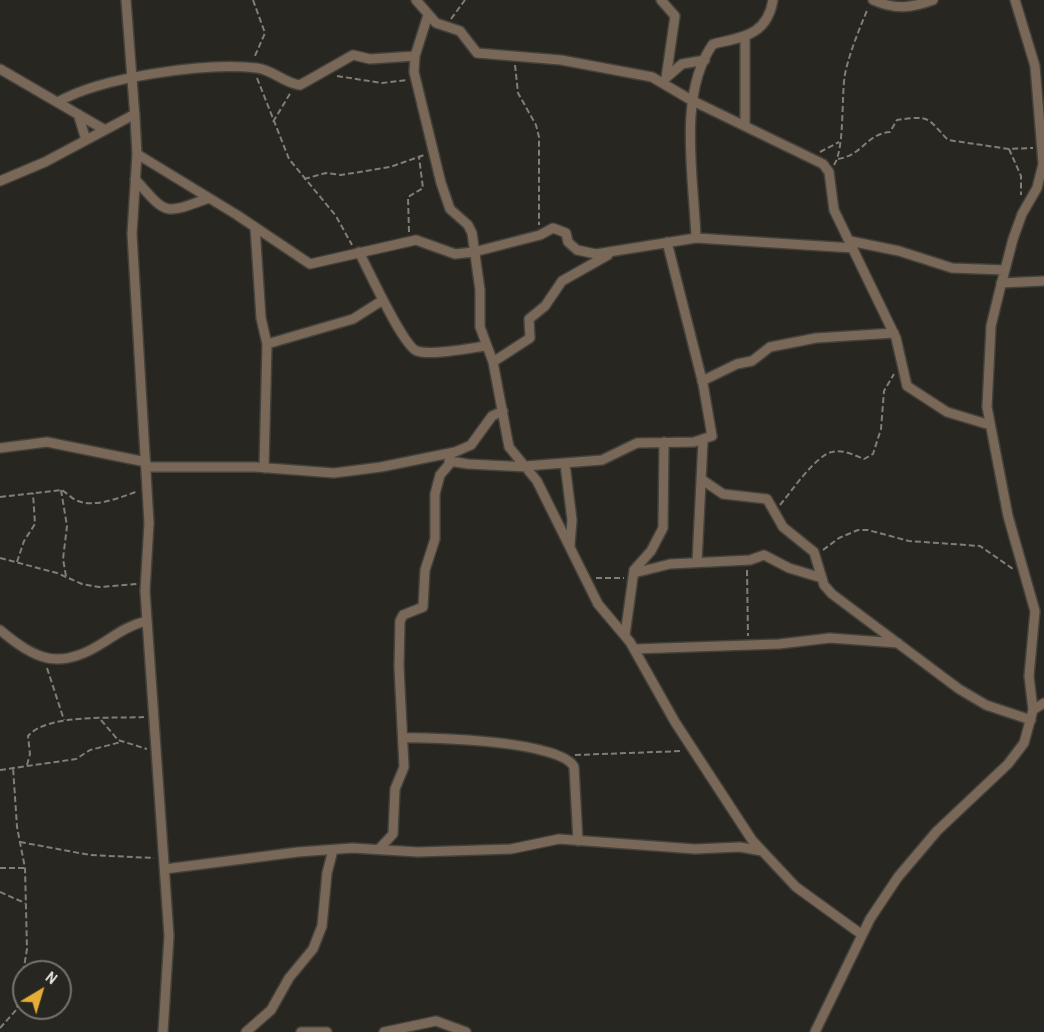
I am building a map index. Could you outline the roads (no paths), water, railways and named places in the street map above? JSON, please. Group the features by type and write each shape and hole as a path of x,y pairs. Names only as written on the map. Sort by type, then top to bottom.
{"street":[{"path":"126,0 137,154 132,234 147,488 146,621 155,717 169,936 163,1032"},
{"path":"416,0 436,23 460,31 477,53 584,63 665,80 694,101 823,164 830,172 834,210 894,333 902,361 904,380 914,391 947,412 990,425"},
{"path":"661,0 675,16 665,80"},
{"path":"696,238 691,140 694,101 705,60 713,44 745,38 770,16 773,0"},
{"path":"872,0 899,9 933,0"},
{"path":"814,1032 861,934 898,877 937,831 1008,764 1024,743 1032,715 1029,676 1035,611 1008,516 987,407 992,326 1005,270 1026,208 1041,176 1040,71 1015,0"},
{"path":"428,15 415,56 417,78 432,152 450,209 471,230 480,290 480,327 493,362 503,411 506,441 537,481 598,604 625,635 694,750 762,851 796,886 861,934"},
{"path":"744,126 745,38"},
{"path":"58,102 86,88 181,71 253,68 268,70 296,84 305,83 325,73 353,55 393,59 415,56"},
{"path":"665,80 682,64 705,60"},
{"path":"0,69 105,130"},
{"path":"78,114 86,140"},
{"path":"0,182 135,114"},
{"path":"137,154 310,264 410,240 428,242 455,254 474,252 558,228 566,233 568,242 577,250 591,254 610,254 696,238 750,243 875,245 962,270 1005,270"},
{"path":"135,179 160,208 168,210 209,198"},
{"path":"255,228 261,318 267,344 264,468"},
{"path":"431,458 526,466 565,464 602,460 637,443 703,441 711,438 702,381 667,242"},
{"path":"357,253 410,346 418,351 486,346"},
{"path":"493,362 517,344 528,339 529,319 545,306 562,281 610,254"},
{"path":"1002,283 1044,281"},
{"path":"267,344 353,319 383,300"},
{"path":"702,381 737,364 752,361 770,347 816,338 894,333"},
{"path":"0,448 47,442 146,465 334,472 431,458 471,445 492,416 503,411"},
{"path":"697,562 703,441"},
{"path":"625,635 633,575 660,537 663,528 664,442"},
{"path":"379,849 393,834 395,789 404,772 400,621 403,615 423,607 425,570 435,539 435,494 440,476 452,461"},
{"path":"565,464 572,520 570,545"},
{"path":"701,479 723,494 767,499 783,527 816,555 822,578 832,594 899,643 930,669 977,700 1003,712 1032,715"},
{"path":"633,575 659,566 697,562 747,561 764,555 770,556 789,568 822,578"},
{"path":"0,630 31,654 45,660 60,660 88,650 127,626 146,621"},
{"path":"634,649 749,645 830,639 899,643"},
{"path":"1032,715 1044,703"},
{"path":"403,738 469,738 563,757 574,767 578,841"},
{"path":"165,869 333,850 379,849 417,852 511,849 545,840 695,849 740,847 762,851"},
{"path":"246,1032 271,1010 289,978 317,941 322,926 327,873 333,850"},
{"path":"384,1032 436,1021 466,1032"},
{"path":"301,1032 327,1032"}]}
